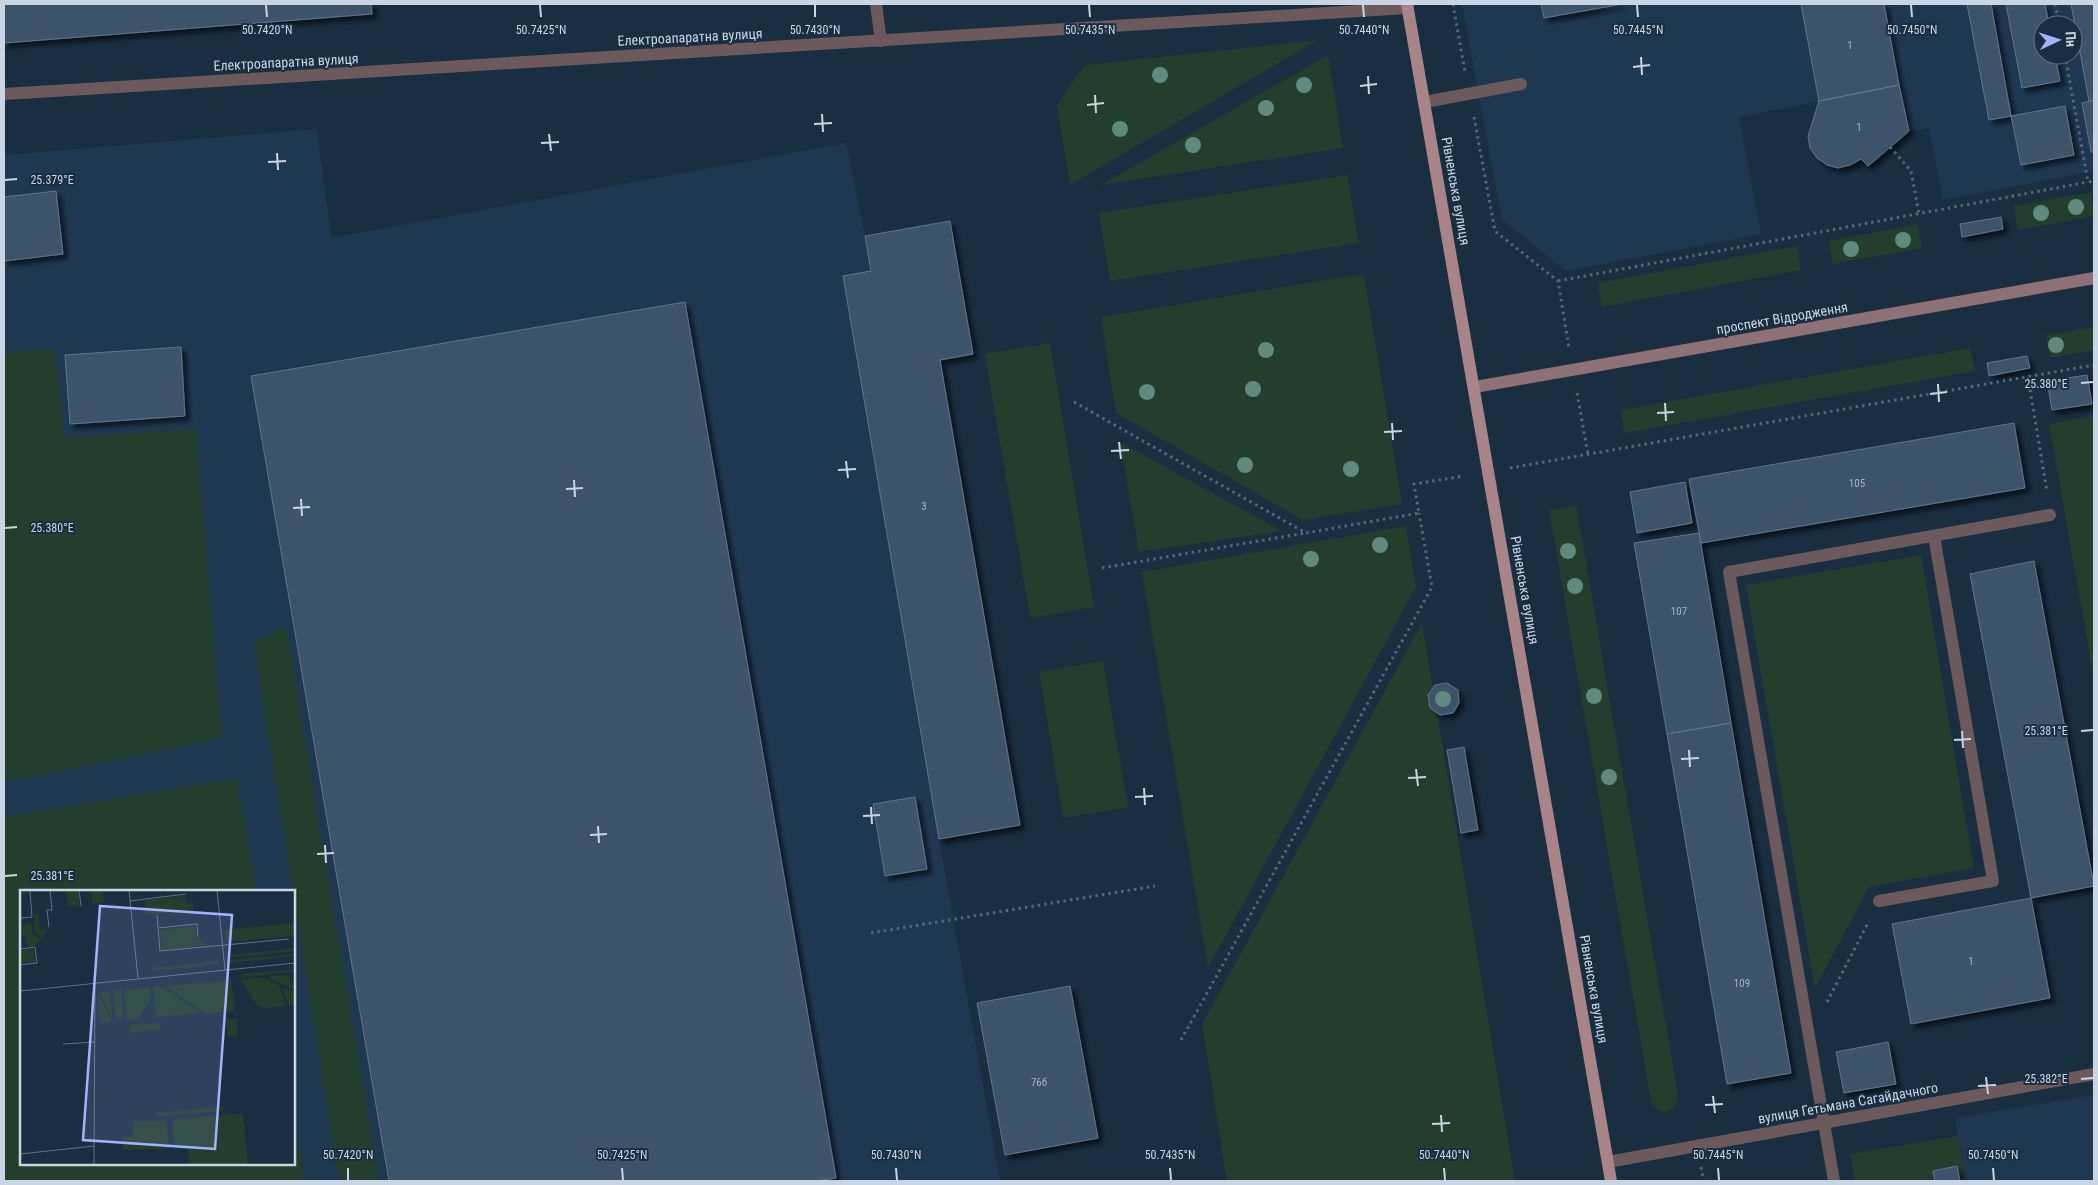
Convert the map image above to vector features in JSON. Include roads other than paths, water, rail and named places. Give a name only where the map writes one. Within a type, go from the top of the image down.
[{"type":"main road","name":"Рівненська вулиця","points":[[1408,6],[1611,1181]]},
{"type":"main road","name":"проспект Відродження","points":[[1475,387],[2094,278]]},
{"type":"street","points":[[876,4],[881,41]]},
{"type":"street","name":"Електроапаратна вулиця","points":[[4,94],[881,41],[1408,6]]},
{"type":"street","points":[[1425,102],[1521,84]]},
{"type":"street","points":[[1834,1181],[1729,572],[2050,515]]},
{"type":"street","points":[[1879,901],[1994,881],[1934,536]]},
{"type":"street","name":"вулиця Гетьмана Сагайдачного","points":[[1608,1162],[2094,1074]]}]
